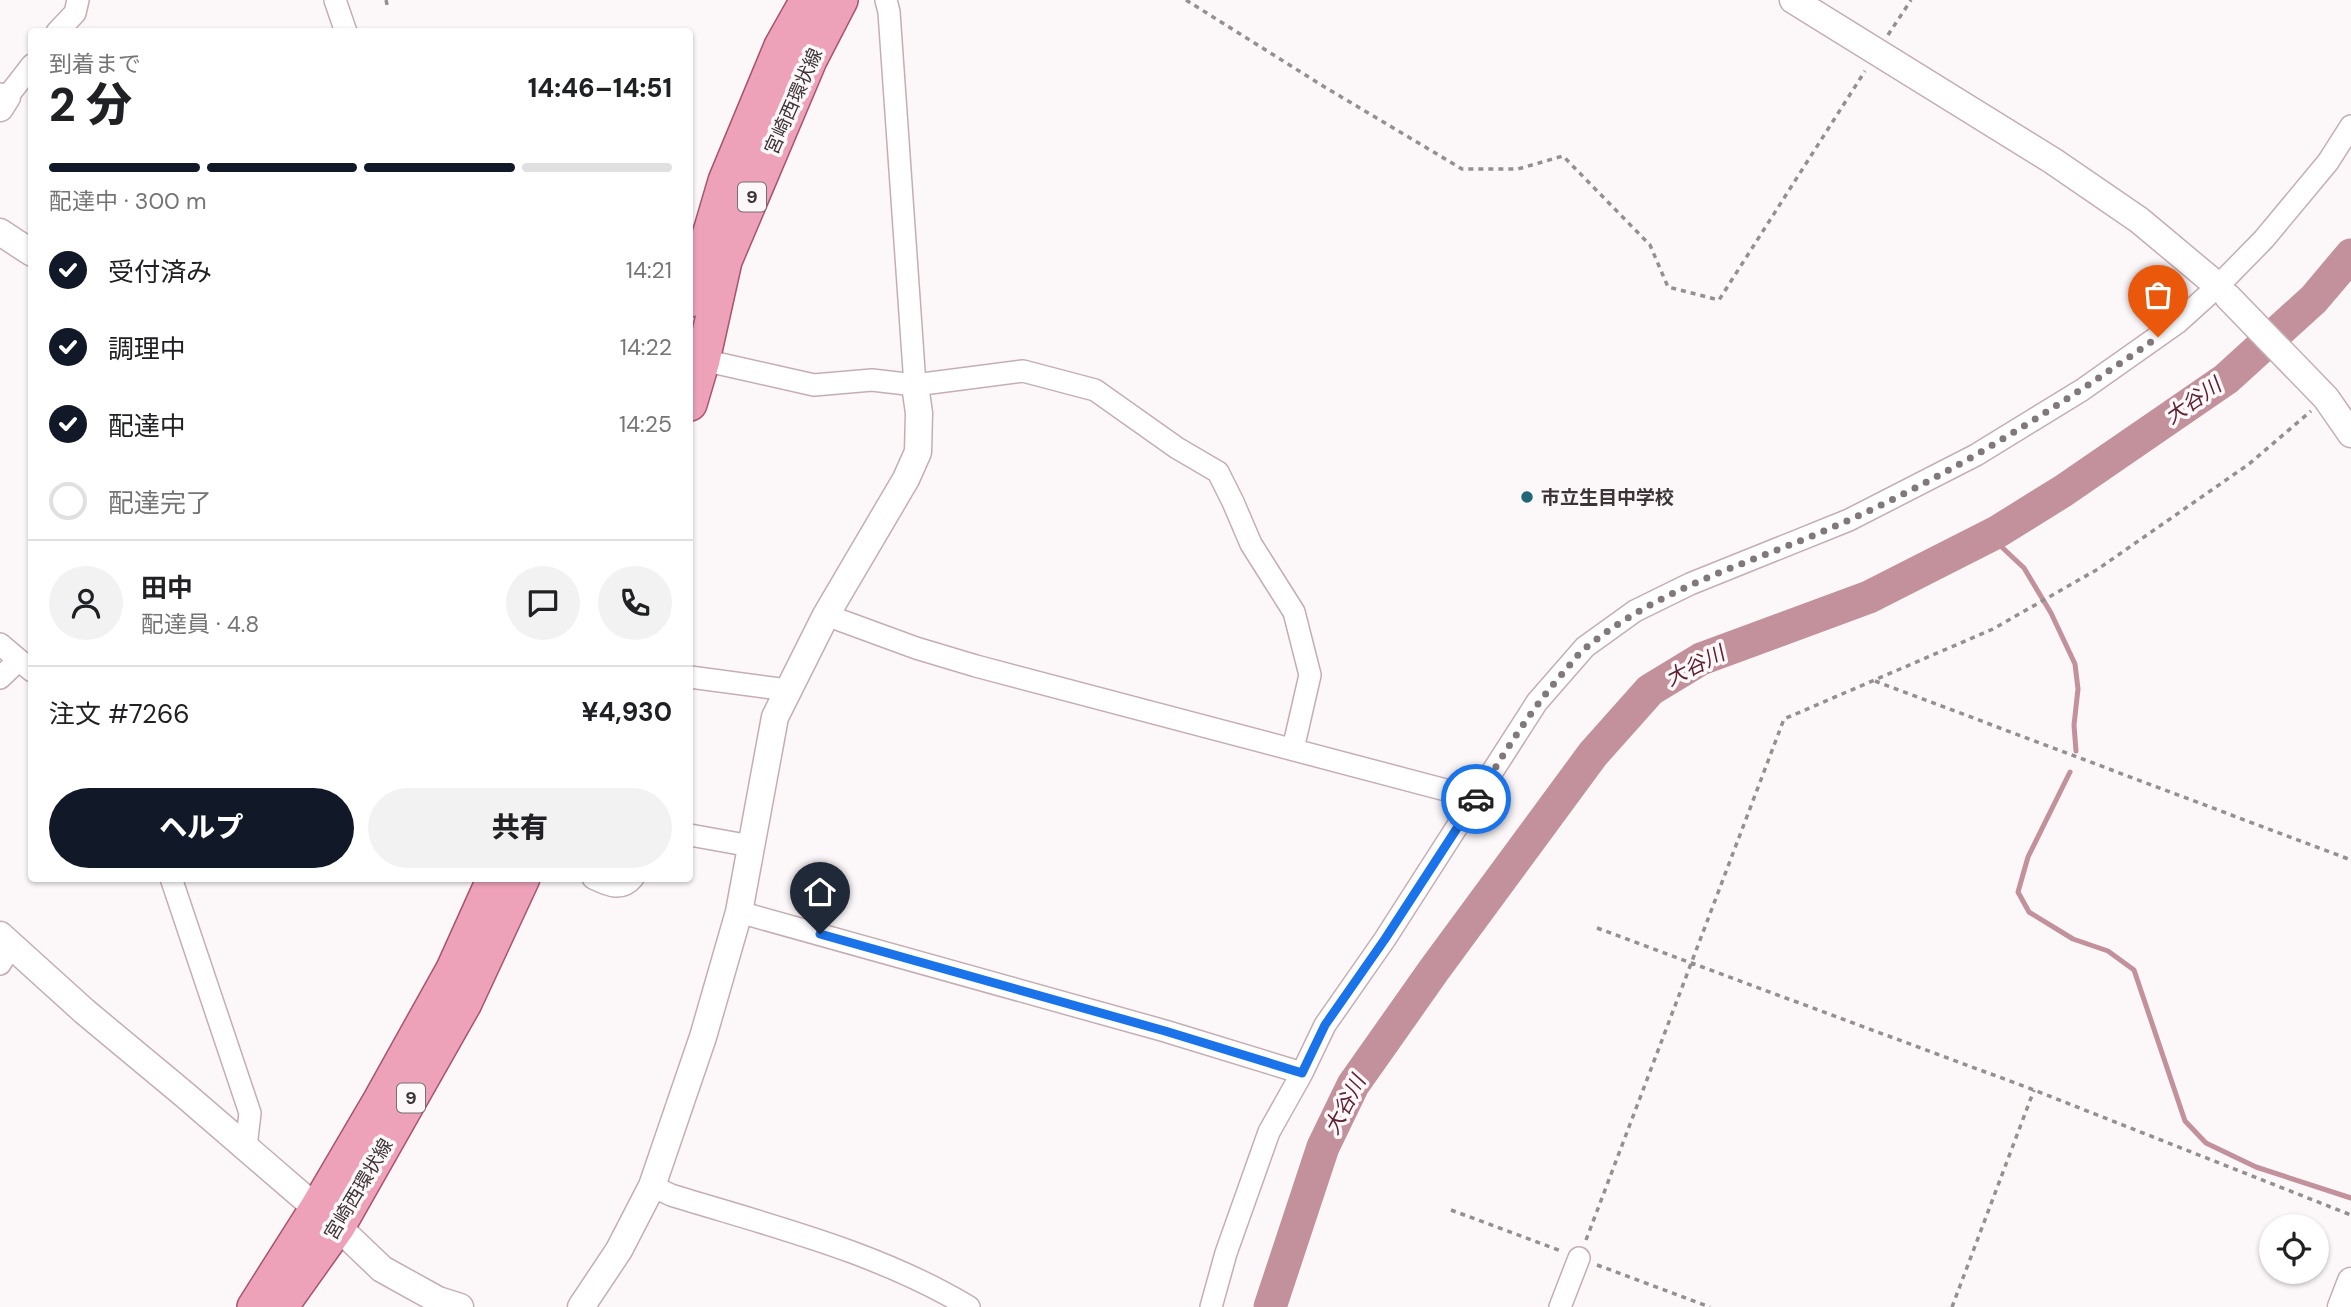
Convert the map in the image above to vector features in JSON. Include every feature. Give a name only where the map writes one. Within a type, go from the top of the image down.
[{"type":"main road","name":"宮崎西環状線","points":[[693,290],[725,181],[781,46],[807,0]]},
{"type":"main road","name":"宮崎西環状線","points":[[693,380],[696,355],[725,261],[810,60],[841,0]]},
{"type":"main road","name":"宮崎西環状線","points":[[327,1218],[453,969],[492,882]]},
{"type":"main road","name":"宮崎西環状線","points":[[264,1306],[327,1218],[465,1003],[521,882]]},
{"type":"street","points":[[66,28],[75,13],[78,0]]},
{"type":"street","points":[[335,0],[345,28]]},
{"type":"street","points":[[580,1307],[619,1250],[652,1186],[703,1037],[739,912],[775,717],[826,615],[906,479],[918,452],[919,413],[886,0]]},
{"type":"street","points":[[1793,0],[2053,161],[2139,220],[2223,292],[2326,398],[2351,434]]},
{"type":"street","points":[[2,100],[28,70]]},
{"type":"street","points":[[1211,1307],[1226,1253],[1269,1132],[1325,1025],[1385,939],[1537,702],[1585,647],[1635,611],[1690,584],[1849,520],[1976,455],[2082,390],[2223,292],[2328,162],[2351,126]]},
{"type":"street","points":[[0,232],[28,250]]},
{"type":"street","points":[[696,355],[814,385],[872,380],[915,385],[1023,371],[1094,390],[1177,448],[1218,472],[1251,544],[1294,612],[1310,675],[1293,749]]},
{"type":"street","points":[[826,615],[916,648],[976,666],[1476,798]]},
{"type":"street","points":[[0,644],[25,665],[0,678]]},
{"type":"street","points":[[693,677],[787,690]]},
{"type":"street","points":[[693,836],[751,846]]},
{"type":"street","points":[[173,882],[250,1113],[246,1147]]},
{"type":"street","points":[[603,882],[615,887],[625,886],[629,882]]},
{"type":"street","points":[[739,912],[1152,1027],[1302,1073]]},
{"type":"street","points":[[4,948],[84,1011],[246,1147],[382,1269],[438,1300],[460,1307]]},
{"type":"street","points":[[652,1186],[671,1195],[848,1251],[923,1282],[969,1307]]},
{"type":"street","points":[[1560,1307],[1579,1258]]},
{"type":"street","points":[[2342,1307],[2351,1281]]},
{"type":"path","points":[[386,0],[388,9]]},
{"type":"path","points":[[1186,0],[1462,169],[1518,169],[1563,156],[1650,245],[1668,287],[1719,300],[1911,0]]},
{"type":"path","points":[[1579,1258],[1784,719],[1993,629],[2098,569],[2249,464],[2326,398]]},
{"type":"path","points":[[1873,680],[2351,860]]},
{"type":"path","points":[[1597,928],[2034,1090],[2351,1215]]},
{"type":"path","points":[[1951,1307],[2034,1090]]},
{"type":"waterway","name":"大谷川","points":[[1270,1307],[1323,1147],[1353,1085],[1593,754],[1650,690],[1701,659],[1869,597],[1997,532],[2063,491],[2226,379],[2314,299],[2351,255]]},
{"type":"waterway","points":[[1990,536],[2024,568],[2051,613],[2075,664],[2078,689],[2074,725],[2076,751]]},
{"type":"waterway","points":[[2070,772],[2028,857],[2018,892],[2029,912],[2073,939],[2108,951],[2134,970],[2185,1121],[2206,1143],[2256,1167],[2351,1198]]},
{"type":"way so far","points":[[1476,799],[1537,702],[1585,647],[1635,611],[1690,584],[1849,520],[1976,455],[2082,390],[2158,337]]},
{"type":"place","name":"市立生目中学校","points":[[1527,497]]},
{"type":"route","points":[[820,934],[1165,1031],[1302,1073],[1325,1025],[1385,939],[1476,799]]}]
